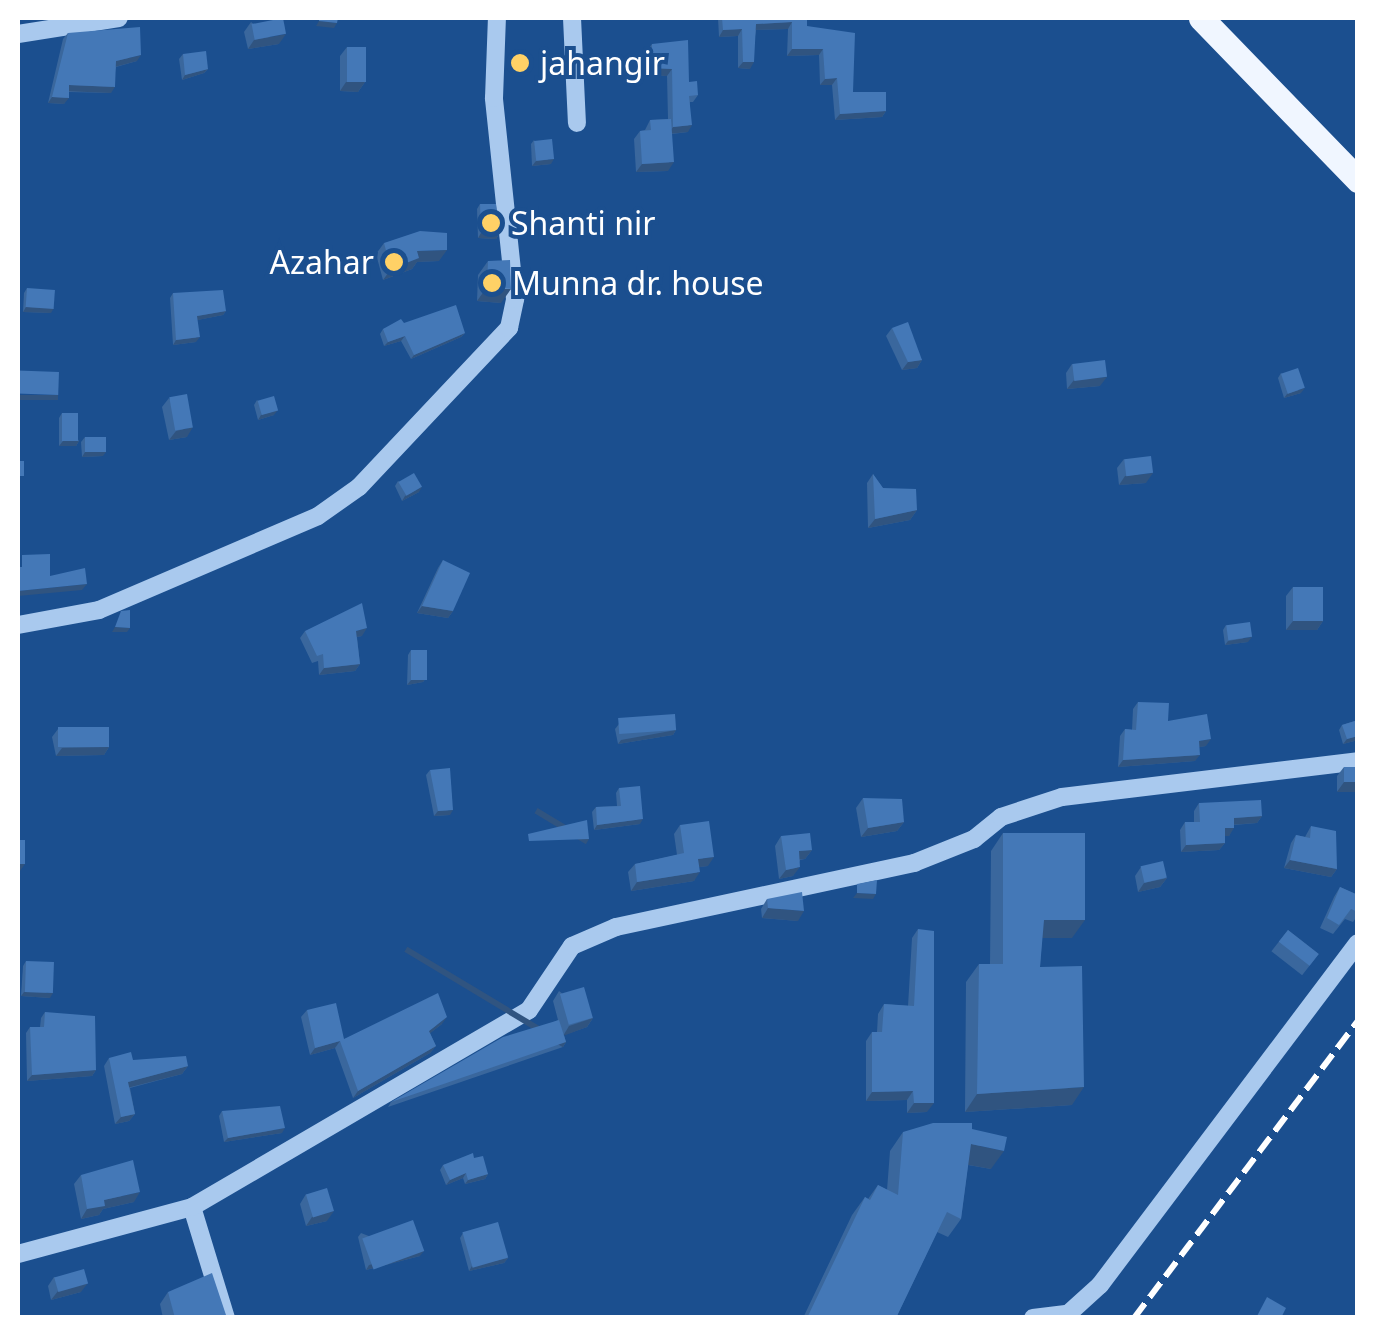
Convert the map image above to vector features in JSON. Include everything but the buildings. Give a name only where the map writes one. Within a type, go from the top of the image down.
[{"type":"main road","points":[[1201,18],[1358,180]]},
{"type":"street","points":[[18,34],[119,18]]},
{"type":"street","points":[[18,625],[98,610],[318,516],[359,488],[414,423],[498,341],[512,313],[508,192],[494,98],[497,18]]},
{"type":"street","points":[[572,18],[577,123]]},
{"type":"street","points":[[18,1254],[192,1207],[530,1010],[572,946],[616,927],[914,863],[974,839],[1001,817],[1062,797],[1358,761]]},
{"type":"street","points":[[1033,1318],[1068,1314],[1100,1285],[1358,943]]},
{"type":"street","points":[[192,1207],[226,1318]]},
{"type":"railway","points":[[1134,1318],[1358,1021]]},
{"type":"place","name":"jahangir","points":[[520,63]]},
{"type":"place","name":"Shanti nir","points":[[491,223]]},
{"type":"place","name":"Azahar","points":[[394,262]]},
{"type":"place","name":"Munna dr. house","points":[[492,283]]}]
